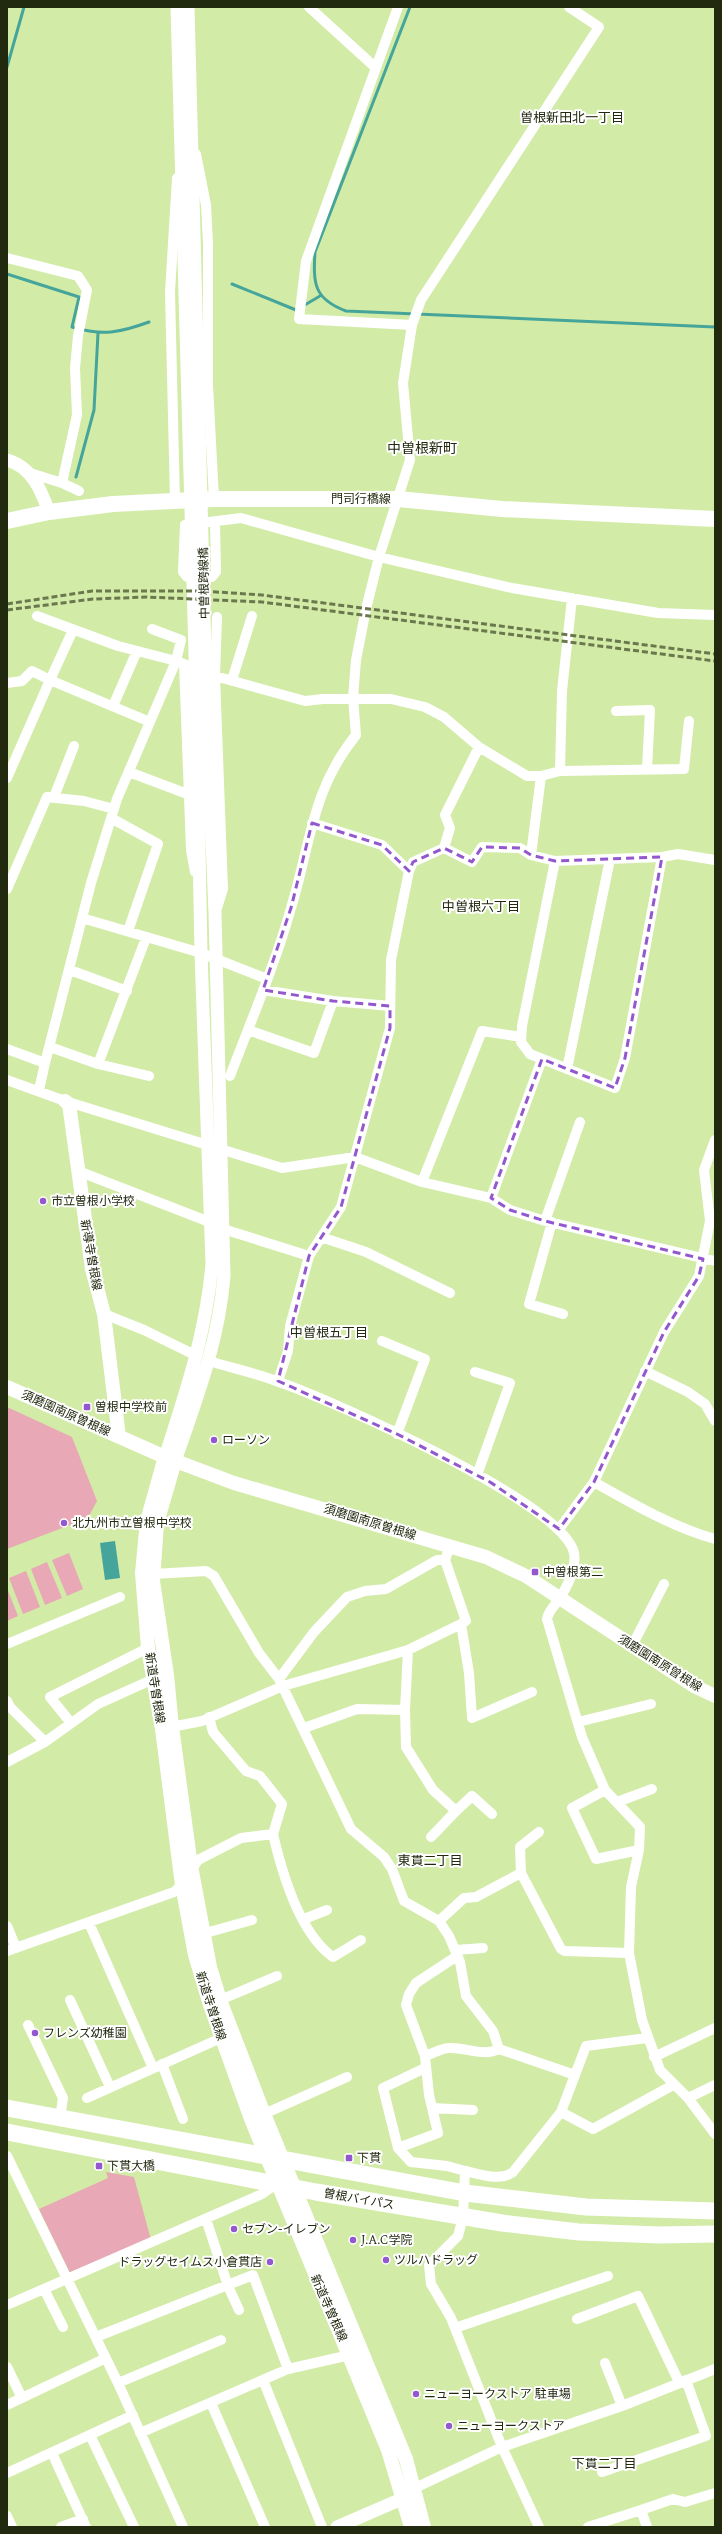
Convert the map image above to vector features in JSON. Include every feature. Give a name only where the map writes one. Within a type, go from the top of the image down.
[{"type":"highway","name":"曽根バイパス","points":[[7,2108],[268,2158],[465,2193],[586,2207],[715,2211]]},
{"type":"highway","name":"曽根バイパス","points":[[7,2132],[294,2187],[463,2217],[579,2232],[660,2235],[715,2234]]},
{"type":"main road","name":"門司行橋線","points":[[7,521],[49,512],[114,504],[214,499],[398,499],[502,508],[715,519]]},
{"type":"main road","name":"新導寺曽根線","points":[[65,1101],[68,1104],[92,1269],[104,1314]]},
{"type":"main road","points":[[104,1314],[120,1438]]},
{"type":"main road","name":"須磨園南原曽根線","points":[[7,1387],[120,1438],[234,1483],[486,1557],[526,1576],[694,1686],[715,1696]]},
{"type":"main road","name":"新道寺曽根線","points":[[170,1459],[158,1523],[153,1574],[160,1676],[167,1728],[182,1885],[195,1955],[221,2038],[277,2183],[388,2450],[404,2498],[411,2527]]},
{"type":"main road","name":"新道寺曽根線","points":[[160,1676],[148,1648],[142,1573],[147,1521],[170,1459]]},
{"type":"main road","name":"新道寺曽根線","points":[[167,1728],[202,1934],[220,2000],[264,2114],[285,2161],[294,2187],[406,2459],[415,2488],[424,2527]]},
{"type":"street","points":[[177,7],[186,128],[206,212],[208,385],[214,499]]},
{"type":"street","points":[[175,500],[170,292],[186,128],[188,7]]},
{"type":"street","points":[[309,7],[376,68]]},
{"type":"street","points":[[398,7],[306,261],[299,319],[412,322]]},
{"type":"street","points":[[230,1076],[264,990],[291,908],[317,801],[334,764],[356,735],[354,698],[356,660],[366,609],[379,557],[410,460],[403,383],[412,322],[418,307],[599,26],[569,7]]},
{"type":"street","name":"中曽根跨線橋","points":[[186,128],[201,690]]},
{"type":"street","points":[[7,258],[78,276],[87,290],[78,336],[75,368],[77,415],[62,483]]},
{"type":"street","points":[[7,460],[30,473],[62,483],[79,491]]},
{"type":"street","points":[[30,473],[41,492],[49,512]]},
{"type":"street","points":[[215,522],[216,572],[212,576],[187,577],[183,572],[185,525],[241,518],[379,557],[512,588],[658,613],[715,615]]},
{"type":"street","points":[[560,771],[562,691],[572,598]]},
{"type":"street","points":[[37,616],[73,630],[138,651],[180,662],[215,676],[305,701],[354,698],[391,699],[425,707],[444,717],[479,747],[527,776],[541,776],[560,771],[684,769],[689,721]]},
{"type":"street","points":[[232,680],[252,616]]},
{"type":"street","points":[[215,913],[223,889],[215,676],[217,617]]},
{"type":"street","points":[[152,629],[181,640],[180,662],[190,794],[191,850],[200,907]]},
{"type":"street","points":[[7,778],[73,630]]},
{"type":"street","points":[[113,706],[138,651]]},
{"type":"street","points":[[38,1090],[70,970],[82,918],[113,814],[150,722],[180,662]]},
{"type":"street","points":[[7,683],[22,681],[32,671],[150,722]]},
{"type":"street","points":[[201,690],[200,907],[206,1145],[217,1226]]},
{"type":"street","points":[[170,1459],[203,1358],[217,1226],[220,1148],[215,913],[201,690]]},
{"type":"street","points":[[616,711],[650,710],[648,769]]},
{"type":"street","points":[[54,798],[74,746]]},
{"type":"street","points":[[278,1381],[288,1351],[290,1326],[309,1256],[341,1208],[390,1028],[391,960],[410,871],[413,862],[444,848],[450,828],[445,815],[479,747]]},
{"type":"street","points":[[129,772],[190,794]]},
{"type":"street","points":[[531,855],[541,776]]},
{"type":"street","points":[[7,889],[47,797],[84,801],[113,814],[158,844],[128,931]]},
{"type":"street","points":[[312,824],[382,845],[410,871]]},
{"type":"street","points":[[444,848],[472,862],[482,847],[520,848],[531,855],[555,861],[662,857],[678,854],[715,860]]},
{"type":"street","points":[[555,861],[521,1042],[530,1054],[615,1088],[625,1058],[662,857]]},
{"type":"street","points":[[567,1069],[610,859]]},
{"type":"street","points":[[82,918],[201,953],[267,979]]},
{"type":"street","points":[[98,1064],[146,938]]},
{"type":"street","points":[[70,970],[127,991]]},
{"type":"street","points":[[264,990],[333,1002],[390,1006]]},
{"type":"street","points":[[248,1030],[314,1053],[333,1002]]},
{"type":"street","points":[[422,1182],[482,1031],[521,1037]]},
{"type":"street","points":[[50,1047],[98,1064],[149,1076]]},
{"type":"street","points":[[7,1049],[45,1063]]},
{"type":"street","points":[[491,1198],[542,1059]]},
{"type":"street","points":[[7,1080],[65,1101],[282,1168],[355,1157],[422,1182],[491,1198],[510,1210],[548,1222],[715,1261]]},
{"type":"street","points":[[563,1314],[529,1304],[548,1222],[580,1122]]},
{"type":"street","points":[[559,1529],[594,1482],[664,1332],[699,1276],[710,1221],[710,1186],[704,1170],[715,1140]]},
{"type":"street","points":[[78,1171],[217,1226],[309,1256]]},
{"type":"street","points":[[321,1237],[366,1252],[450,1293]]},
{"type":"street","points":[[104,1314],[144,1330],[203,1358],[278,1381],[320,1398],[397,1434],[477,1475],[545,1516],[559,1529],[572,1546],[574,1559],[573,1572],[547,1619],[582,1737],[605,1790],[640,1827],[639,1850],[631,1887],[629,1953],[647,2038],[654,2057],[664,2076],[688,2098],[715,2134]]},
{"type":"street","points":[[382,1341],[425,1358],[397,1434]]},
{"type":"street","points":[[645,1371],[688,1392],[705,1404],[715,1421]]},
{"type":"street","points":[[475,1372],[510,1383],[477,1475]]},
{"type":"street","points":[[594,1482],[650,1513],[696,1534],[715,1539]]},
{"type":"street","points":[[167,1728],[202,1721],[281,1683],[408,1650],[466,1621],[445,1560],[450,1546]]},
{"type":"street","points":[[281,1683],[314,1632],[346,1597],[365,1591],[386,1589],[437,1560],[445,1560]]},
{"type":"street","points":[[153,1574],[206,1571],[214,1576],[259,1654],[281,1683],[304,1728],[351,1829],[384,1857],[392,1869],[404,1900],[439,1921],[456,1953],[466,1996],[493,2031],[499,2049]]},
{"type":"street","points":[[632,1646],[664,1584]]},
{"type":"street","points":[[7,1644],[120,1597]]},
{"type":"street","points":[[461,1624],[469,1674],[472,1718],[532,1692]]},
{"type":"street","points":[[71,1723],[50,1698],[148,1648]]},
{"type":"street","points":[[408,1650],[405,1710],[406,1747],[433,1790],[456,1811]]},
{"type":"street","points":[[7,1762],[45,1742],[98,1704],[160,1676]]},
{"type":"street","points":[[7,1701],[10,1707],[45,1742]]},
{"type":"street","points":[[578,1722],[651,1704]]},
{"type":"street","points":[[304,1728],[357,1709],[405,1710]]},
{"type":"street","points":[[209,1717],[213,1732],[246,1771],[260,1776],[282,1804],[273,1834],[283,1878],[321,1948],[333,1957],[361,1940]]},
{"type":"street","points":[[617,1802],[652,1789]]},
{"type":"street","points":[[605,1790],[572,1808],[596,1859],[639,1850]]},
{"type":"street","points":[[431,1837],[472,1796],[492,1814]]},
{"type":"street","points":[[539,1832],[520,1848],[522,1873],[561,1949],[565,1951],[629,1953]]},
{"type":"street","points":[[7,1926],[12,1950],[174,1892],[182,1885],[198,1860],[241,1838],[273,1834]]},
{"type":"street","points":[[439,1921],[464,1898],[482,1895],[522,1873]]},
{"type":"street","points":[[304,1919],[327,1910]]},
{"type":"street","points":[[202,1934],[252,1920]]},
{"type":"street","points":[[89,1923],[183,2119]]},
{"type":"street","points":[[398,2148],[438,2133],[425,2068],[426,2056],[410,2020],[406,2005],[409,1994],[416,1983],[456,1953],[483,1948]]},
{"type":"street","points":[[220,2000],[277,1976]]},
{"type":"street","points":[[70,2000],[110,2087]]},
{"type":"street","points":[[28,2025],[63,2098],[60,2118]]},
{"type":"street","points":[[654,2057],[715,2028]]},
{"type":"street","points":[[87,2098],[221,2038]]},
{"type":"street","points":[[425,2068],[383,2088],[398,2148],[411,2162],[447,2166],[498,2177],[508,2176],[561,2112],[586,2046],[647,2038]]},
{"type":"street","points":[[426,2056],[449,2048],[479,2052],[493,2052],[499,2049],[575,2075]]},
{"type":"street","points":[[264,2114],[347,2077]]},
{"type":"street","points":[[561,2112],[593,2129],[673,2085]]},
{"type":"street","points":[[688,2098],[715,2085]]},
{"type":"street","points":[[432,2108],[472,2110]]},
{"type":"street","points":[[7,2156],[118,2383],[183,2527]]},
{"type":"street","points":[[465,2171],[463,2217],[458,2236],[432,2260],[428,2273],[430,2284],[455,2328],[502,2447],[539,2527]]},
{"type":"street","points":[[7,2305],[262,2194],[277,2183]]},
{"type":"street","points":[[206,2218],[228,2286],[239,2310]]},
{"type":"street","points":[[96,2337],[253,2276],[288,2369]]},
{"type":"street","points":[[455,2328],[608,2276]]},
{"type":"street","points":[[44,2290],[63,2327]]},
{"type":"street","points":[[577,2318],[638,2296],[683,2381],[706,2436],[602,2472]]},
{"type":"street","points":[[118,2383],[221,2340]]},
{"type":"street","points":[[140,2433],[288,2369],[350,2356]]},
{"type":"street","points":[[7,2405],[106,2358]]},
{"type":"street","points":[[605,2363],[622,2406]]},
{"type":"street","points":[[7,2367],[22,2398]]},
{"type":"street","points":[[337,2527],[404,2498],[415,2488],[502,2447],[622,2406],[715,2369]]},
{"type":"street","points":[[263,2380],[322,2527]]},
{"type":"street","points":[[211,2402],[265,2527]]},
{"type":"street","points":[[7,2473],[133,2415]]},
{"type":"street","points":[[90,2435],[134,2527]]},
{"type":"street","points":[[52,2453],[84,2523],[61,2527]]},
{"type":"street","points":[[588,2527],[673,2499],[685,2502],[715,2492]]},
{"type":"street","points":[[641,2510],[647,2527]]},
{"type":"street","points":[[7,2516],[12,2527]]},
{"type":"highlighted area","points":[[312,823],[382,845],[409,871],[413,862],[444,848],[472,862],[482,847],[520,848],[531,855],[555,861],[662,857],[625,1058],[615,1088],[542,1059],[491,1198],[510,1210],[545,1221],[703,1259],[699,1276],[664,1332],[594,1482],[559,1529],[490,1482],[397,1434],[278,1381],[309,1256],[341,1207],[390,1028],[390,1006],[333,1001],[263,990],[291,908]]},
{"type":"shaded area","points":[[7,1407],[72,1437],[97,1501],[90,1514],[78,1522],[7,1549]]},
{"type":"shaded area","points":[[69,1553],[83,1589],[67,1596],[52,1560]]},
{"type":"shaded area","points":[[47,1562],[62,1598],[45,1605],[31,1569]]},
{"type":"shaded area","points":[[26,1571],[40,1607],[23,1614],[9,1578]]},
{"type":"shaded area","points":[[7,1588],[18,1616],[7,1621]]},
{"type":"shaded area","points":[[106,2172],[134,2177],[151,2240],[71,2275],[39,2209],[108,2178]]},
{"type":"water","points":[[115,1541],[120,1578],[105,1580],[100,1543]]},
{"type":"waterway","points":[[7,67],[24,7]]},
{"type":"waterway","points":[[410,7],[315,252],[315,282],[318,289],[327,301],[346,311],[715,327]]},
{"type":"waterway","points":[[7,274],[79,297],[72,327],[93,332],[111,332],[129,329],[149,322]]},
{"type":"waterway","points":[[232,284],[296,310],[298,308]]},
{"type":"waterway","points":[[303,306],[320,296]]},
{"type":"waterway","points":[[76,477],[94,410],[98,333]]},
{"type":"railway","points":[[7,604],[92,591],[202,591],[262,595],[715,654]]},
{"type":"railway","points":[[7,610],[93,599],[147,597],[262,602],[715,661]]},
{"type":"place","name":"市立曽根小学校","points":[[43,1201]]},
{"type":"place","name":"曽根中学校前","points":[[87,1407]]},
{"type":"place","name":"ローソン","points":[[214,1440]]},
{"type":"place","name":"北九州市立曽根中学校","points":[[64,1523]]},
{"type":"place","name":"中曽根第二","points":[[535,1572]]},
{"type":"place","name":"フレンズ幼稚園","points":[[35,2033]]},
{"type":"place","name":"下貫","points":[[349,2158]]},
{"type":"place","name":"下貫大橋","points":[[99,2166]]},
{"type":"place","name":"セブン-イレブン","points":[[234,2229]]},
{"type":"place","name":"J.A.C学院","points":[[353,2240]]},
{"type":"place","name":"ツルハドラッグ","points":[[386,2260]]},
{"type":"place","name":"ドラッグセイムス小倉貫店","points":[[270,2262]]},
{"type":"place","name":"ニューヨークストア 駐車場","points":[[416,2394]]},
{"type":"place","name":"ニューヨークストア","points":[[449,2426]]},
{"type":"district","name":"曽根新田北一丁目","points":[[572,117]]},
{"type":"district","name":"中曽根新町","points":[[422,448]]},
{"type":"district","name":"中曽根六丁目","points":[[481,906]]},
{"type":"district","name":"中曽根五丁目","points":[[329,1332]]},
{"type":"district","name":"東貫二丁目","points":[[430,1860]]},
{"type":"district","name":"下貫二丁目","points":[[604,2463]]}]
